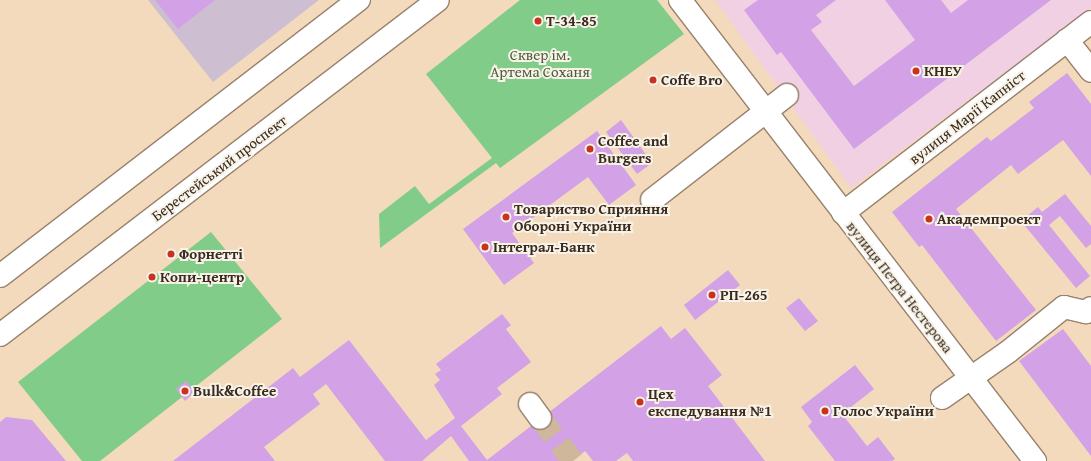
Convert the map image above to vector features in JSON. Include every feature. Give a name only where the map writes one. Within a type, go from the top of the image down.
[{"type":"main road","points":[[0,276],[359,0]]},
{"type":"main road","name":"Берестейський проспект","points":[[0,335],[438,0]]},
{"type":"main road","name":"вулиця Петра Нестерова","points":[[680,0],[1035,461]]},
{"type":"main road","name":"вулиця Марії Капніст","points":[[843,213],[1091,22]]},
{"type":"main road","points":[[1067,40],[1091,71]]},
{"type":"main road","points":[[652,200],[766,113],[787,95]]},
{"type":"main road","points":[[942,398],[1064,307],[1086,312],[1091,308]]},
{"type":"shaded area","points":[[148,0],[319,0],[213,82]]},
{"type":"shaded area","points":[[715,0],[1091,0],[1091,8],[851,188]]},
{"type":"green space","name":"Сквер ім. Артема Соханя","points":[[520,0],[657,0],[684,34],[500,168],[496,163],[380,248],[379,214],[415,186],[429,204],[492,158],[426,74]]},
{"type":"green space","points":[[211,232],[282,319],[100,461],[82,461],[18,382]]},
{"type":"building","points":[[155,0],[215,0],[178,29]]},
{"type":"building","name":"КНЕУ","points":[[758,0],[836,0],[816,15],[822,22],[811,30],[854,86],[915,40],[885,0],[941,0],[951,13],[968,0],[1051,0],[854,149],[781,52],[777,55],[744,10]]},
{"type":"building","points":[[1067,73],[1091,104],[1091,176],[1063,140],[1018,174],[1011,165],[956,209],[1036,310],[996,341],[922,245],[919,247],[892,212],[987,137],[991,141],[1034,108],[1029,102]]},
{"type":"building","points":[[621,120],[652,163],[637,174],[606,132]]},
{"type":"building","name":"Товариство Сприяння Обороні України","points":[[597,131],[636,185],[609,205],[588,177],[512,233],[534,263],[504,285],[463,229]]},
{"type":"building","points":[[1065,194],[1091,226],[1091,244],[1086,248],[1060,216],[1049,225],[1090,276],[1076,288],[1021,221],[1038,207],[1042,212]]},
{"type":"building","name":"РП-265","points":[[728,270],[740,285],[695,320],[684,305]]},
{"type":"building","points":[[799,298],[818,321],[805,331],[786,308]]},
{"type":"building","points":[[502,314],[511,325],[506,329],[531,362],[497,388],[502,394],[461,426],[487,460],[661,326],[671,339],[685,328],[722,375],[708,386],[765,461],[633,461],[627,453],[616,461],[593,461],[585,451],[573,461],[469,461],[451,436],[422,461],[385,461],[326,384],[313,394],[320,404],[264,447],[275,461],[173,461],[293,368],[300,377],[349,340],[426,440],[455,418],[434,385],[440,380],[435,374],[441,370],[436,364]]},
{"type":"building","points":[[1063,329],[1091,366],[1091,456],[1019,361]]},
{"type":"building","name":"Голос України","points":[[855,365],[874,389],[842,414],[867,446],[878,437],[895,459],[892,461],[835,461],[808,426],[812,422],[801,407]]},
{"type":"building","name":"Bulk&Coffee","points":[[186,381],[195,392],[185,401],[176,389]]},
{"type":"building","points":[[6,417],[32,420],[66,461],[0,461],[0,422]]},
{"type":"tunnel","points":[[540,418],[573,461]]},
{"type":"place","name":"Т-34-85","points":[[538,21]]},
{"type":"place","name":"КНЕУ","points":[[916,71]]},
{"type":"place","name":"Coffe Bro","points":[[653,80]]},
{"type":"place","name":"Coffee and Burgers","points":[[590,149]]},
{"type":"place","name":"Товариство Сприяння Обороні України","points":[[506,217]]},
{"type":"place","name":"Академпроект","points":[[929,219]]},
{"type":"place","name":"Інтеграл-Банк","points":[[485,247]]},
{"type":"place","name":"Форнетті","points":[[171,254]]},
{"type":"place","name":"Копи-центр","points":[[152,277]]},
{"type":"place","name":"РП-265","points":[[712,295]]},
{"type":"place","name":"Bulk&Coffee","points":[[185,391]]},
{"type":"place","name":"Цех експедування №1","points":[[640,402]]},
{"type":"place","name":"Голос України","points":[[825,411]]}]
